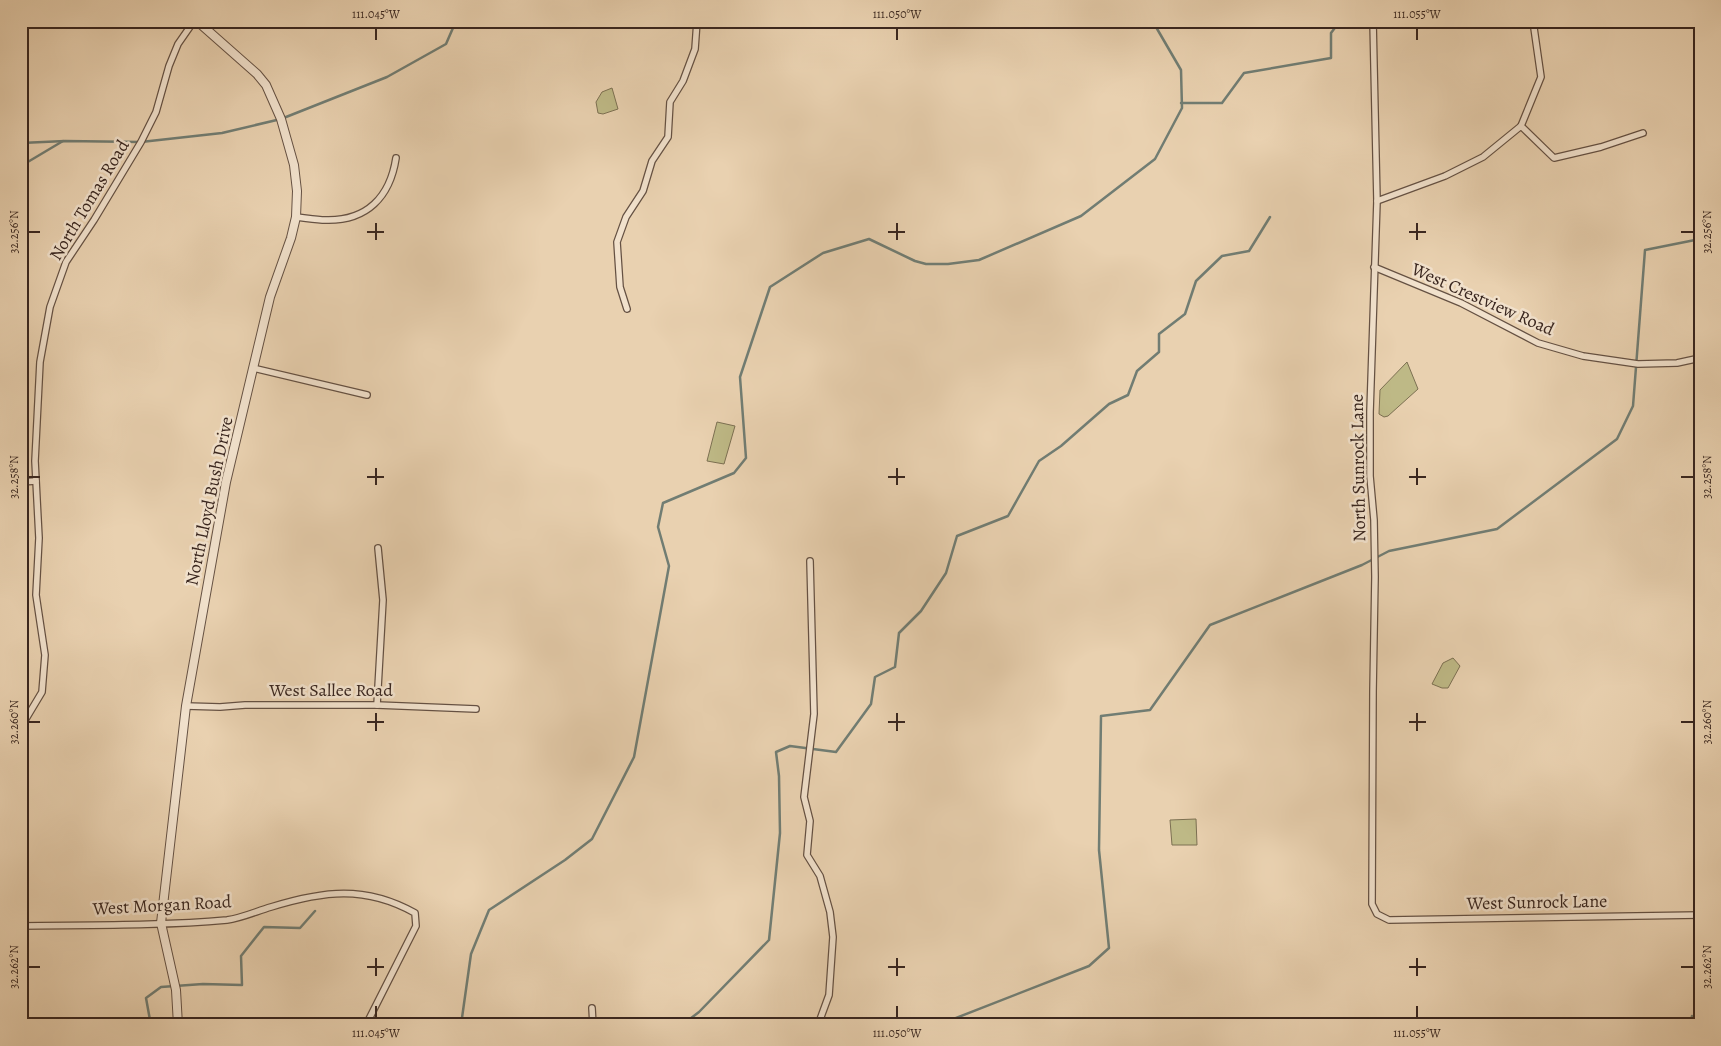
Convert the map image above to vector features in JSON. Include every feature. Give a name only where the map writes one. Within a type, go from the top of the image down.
[{"type":"street","name":"North Lloyd Bush Drive","points":[[178,1025],[176,990],[162,923],[186,706],[226,482],[270,297],[291,238],[296,218],[297,192],[294,165],[281,119],[273,99],[257,74],[196,21]]},
{"type":"street","name":"North Tomas Road","points":[[21,727],[42,692],[45,656],[36,594],[40,538],[35,461],[40,362],[50,307],[66,262],[141,142],[156,112],[169,66],[178,44],[196,21]]},
{"type":"street","points":[[626,309],[620,287],[617,242],[626,216],[643,191],[652,162],[668,138],[670,102],[683,81],[694,49],[697,21]]},
{"type":"street","name":"North Sunrock Lane","points":[[1374,21],[1377,201],[1370,422],[1370,476],[1374,520],[1375,577],[1371,892],[1372,904],[1377,914]]},
{"type":"street","points":[[1377,201],[1444,176],[1483,156],[1521,126],[1541,77],[1533,21]]},
{"type":"street","points":[[1521,126],[1554,158],[1601,147],[1643,133]]},
{"type":"street","points":[[296,218],[335,220],[351,218],[368,210],[380,199],[389,185],[394,174],[396,158]]},
{"type":"street","name":"West Crestview Road","points":[[1374,267],[1462,303],[1538,343],[1583,356],[1638,364],[1677,362],[1700,358]]},
{"type":"street","points":[[253,368],[367,395]]},
{"type":"street","points":[[21,482],[36,481]]},
{"type":"street","points":[[377,705],[383,600],[378,548]]},
{"type":"street","points":[[810,561],[814,714],[804,797],[810,821],[807,855],[820,876],[830,912],[832,937],[829,994],[818,1025]]},
{"type":"street","name":"West Sallee Road","points":[[186,706],[377,705],[476,709]]},
{"type":"street","name":"West Morgan Road","points":[[21,926],[162,923],[230,919],[305,897],[326,894],[373,896],[387,900],[414,913],[416,926],[366,1025]]},
{"type":"street","name":"West Sunrock Lane","points":[[1377,914],[1389,920],[1700,915]]},
{"type":"street","points":[[592,1008],[593,1025]]},
{"type":"shaded area","points":[[612,88],[618,109],[603,114],[598,113],[596,102],[602,92]]},
{"type":"shaded area","points":[[1407,362],[1418,389],[1388,416],[1384,417],[1379,414],[1380,390]]},
{"type":"shaded area","points":[[717,422],[735,426],[724,464],[707,461]]},
{"type":"shaded area","points":[[1453,658],[1460,666],[1448,688],[1432,684],[1443,663]]},
{"type":"shaded area","points":[[1196,819],[1197,845],[1172,845],[1170,820]]},
{"type":"waterway","points":[[21,143],[65,141],[141,142],[222,133],[281,119],[387,77],[446,44],[456,21]]},
{"type":"waterway","points":[[461,1025],[471,954],[489,910],[565,860],[592,839],[634,757],[669,566],[658,527],[663,503],[734,473],[746,458],[740,377],[770,287],[823,253],[869,239],[915,261],[926,264],[948,264],[979,260],[1081,216],[1155,159],[1182,108],[1181,70],[1156,27],[1159,21]]},
{"type":"waterway","points":[[1181,103],[1222,103],[1244,73],[1331,58],[1331,33],[1340,21]]},
{"type":"waterway","points":[[21,166],[63,141]]},
{"type":"waterway","points":[[682,1025],[699,1012],[769,940],[780,833],[779,776],[776,752],[790,746],[836,752],[871,704],[875,677],[895,667],[899,633],[921,611],[946,573],[957,536],[1008,516],[1039,461],[1061,446],[1109,404],[1128,395],[1137,371],[1159,352],[1159,334],[1185,314],[1196,281],[1222,256],[1249,251],[1270,217]]},
{"type":"waterway","points":[[938,1025],[1089,966],[1109,948],[1099,850],[1101,716],[1150,710],[1210,625],[1362,565],[1389,551],[1497,529],[1617,439],[1633,406],[1645,250],[1700,239]]},
{"type":"waterway","points":[[143,1025],[150,1020],[146,998],[161,987],[203,984],[242,985],[241,956],[264,927],[300,928],[315,911]]},
{"type":"waterway","points":[[1690,1025],[1692,1016]]}]
